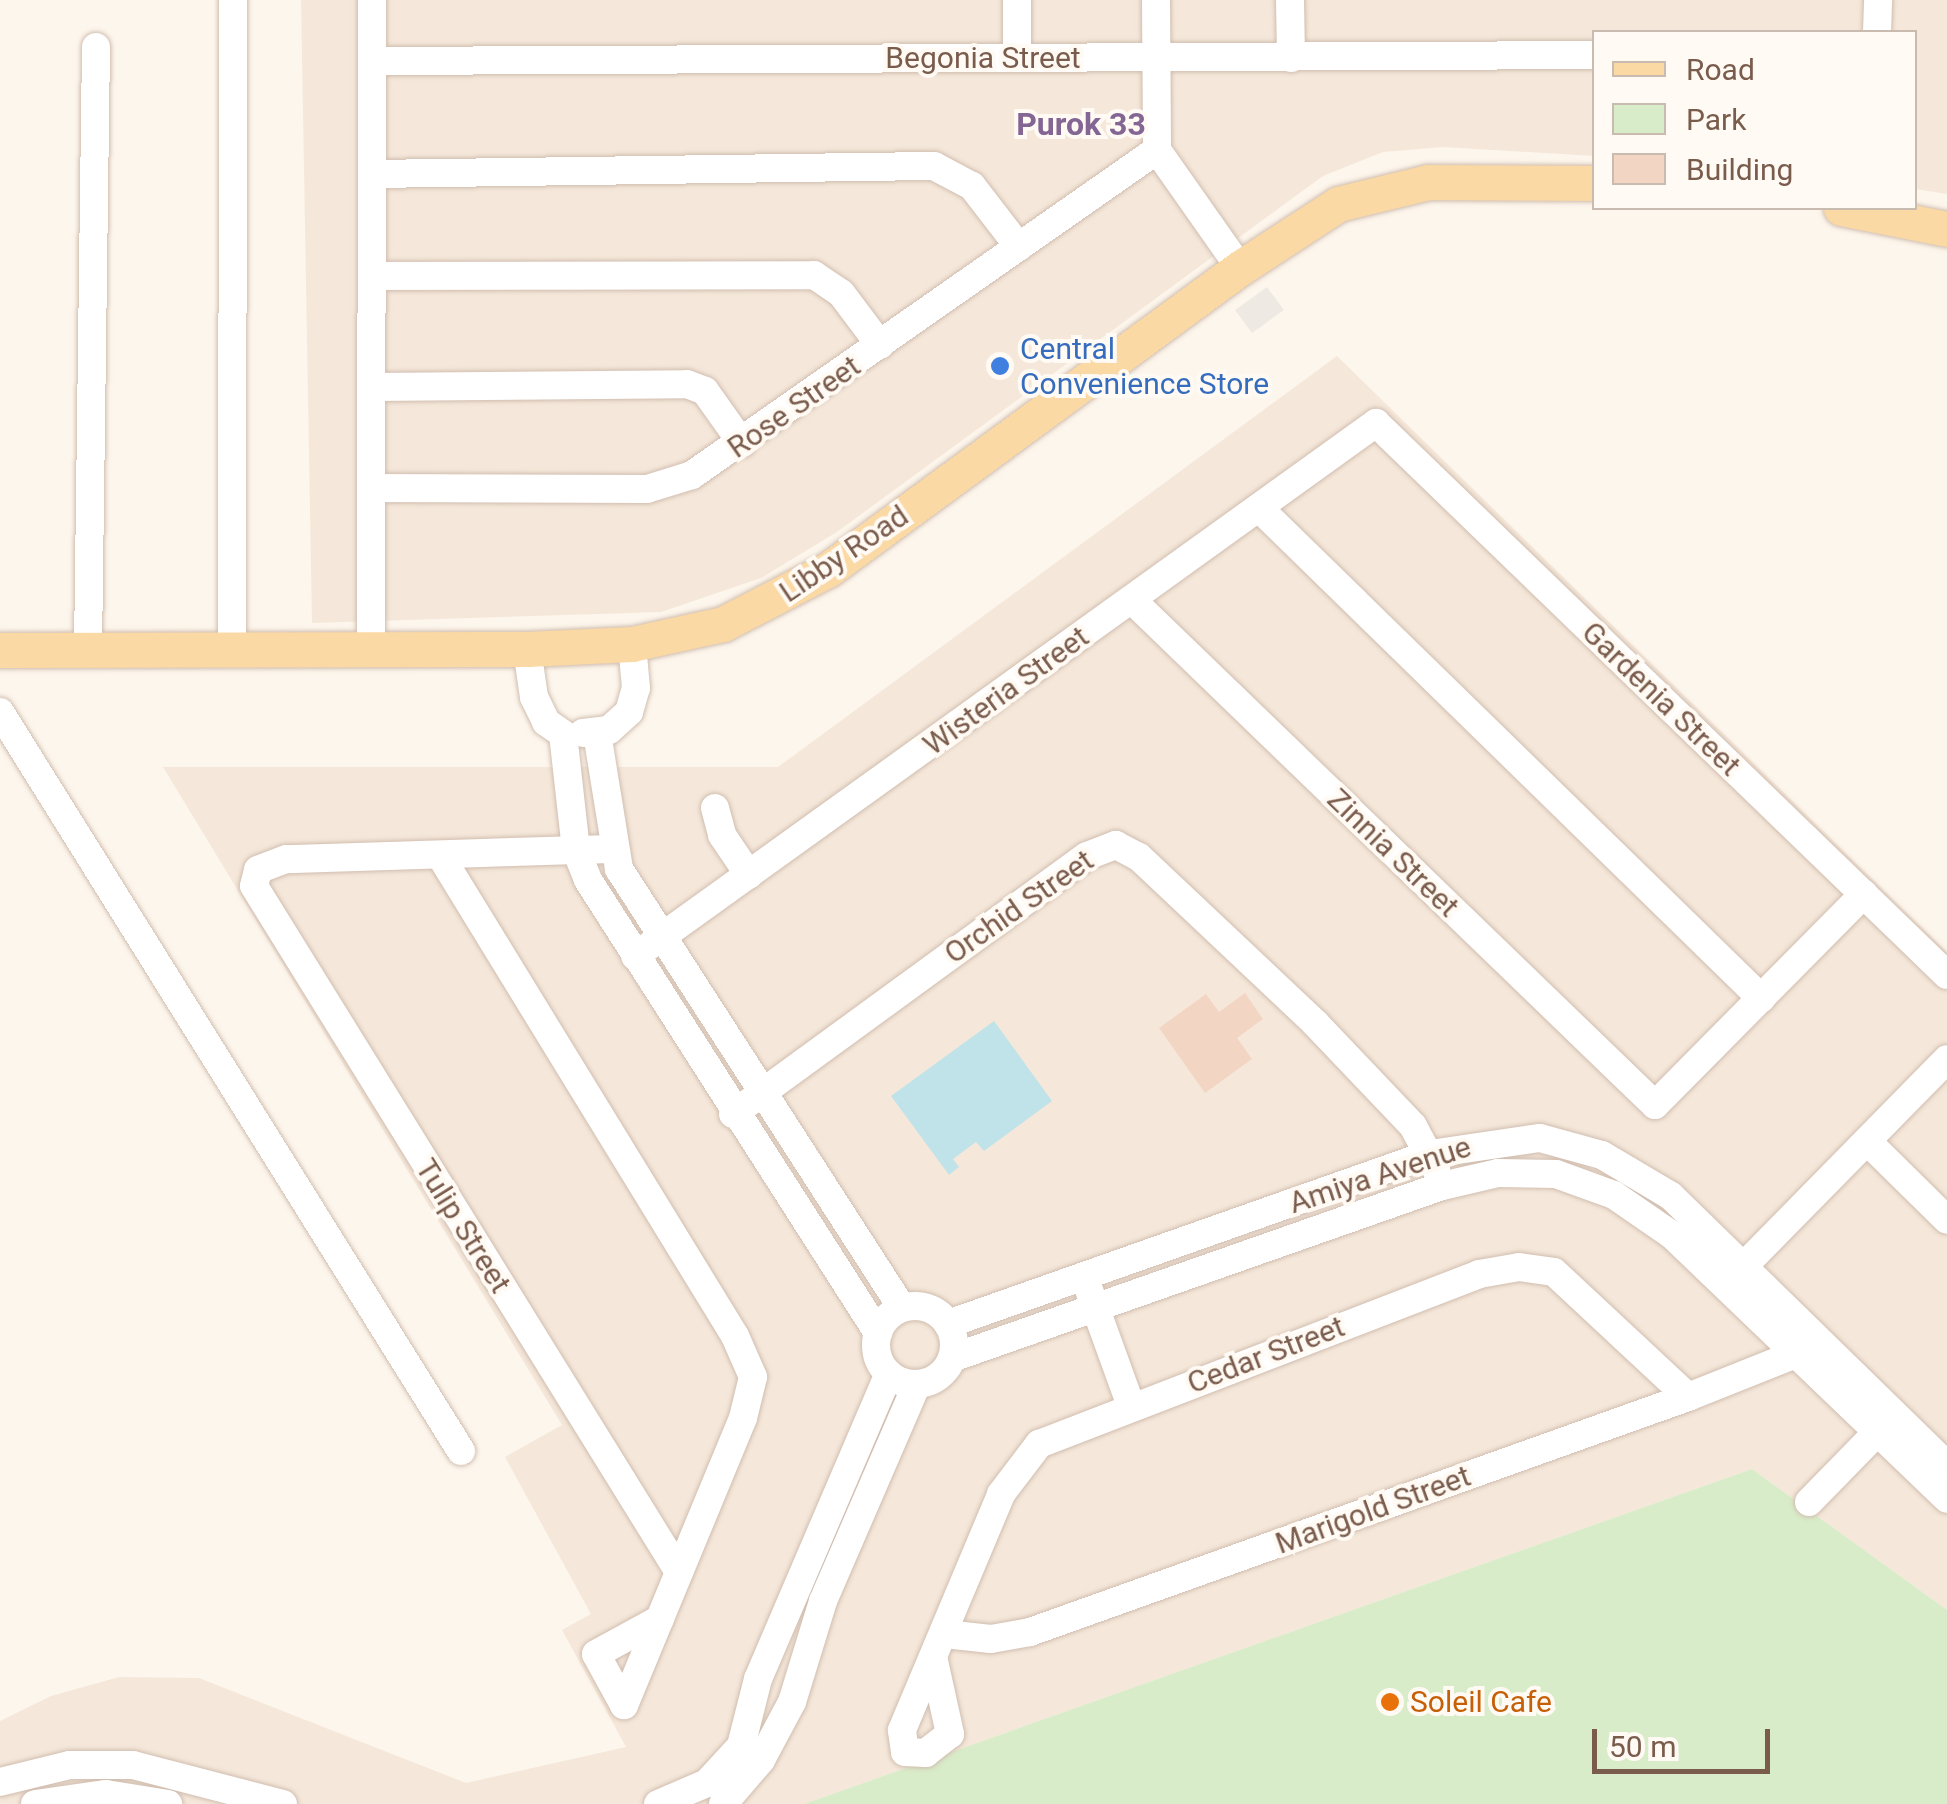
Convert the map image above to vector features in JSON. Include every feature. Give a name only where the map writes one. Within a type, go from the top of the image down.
[{"type":"main road","name":"Libby Road","points":[[0,650],[526,649],[632,644],[724,624],[816,577],[1240,268],[1338,204],[1385,188],[1592,182]]},
{"type":"main road","points":[[1868,210],[1947,229]]},
{"type":"street","points":[[232,649],[233,0]]},
{"type":"street","points":[[371,649],[372,0]]},
{"type":"street","points":[[1017,0],[1017,57]]},
{"type":"street","points":[[1156,0],[1158,150],[1240,268]]},
{"type":"street","points":[[1290,0],[1291,58]]},
{"type":"street","points":[[1877,30],[1878,0]]},
{"type":"street","points":[[88,649],[96,47]]},
{"type":"street","name":"Begonia Street","points":[[372,61],[1592,55]]},
{"type":"street","name":"Rose Street","points":[[372,488],[647,489],[692,476],[1158,150]]},
{"type":"street","points":[[372,174],[934,166],[972,186],[1019,248]]},
{"type":"street","points":[[372,276],[814,275],[841,293],[880,345]]},
{"type":"street","points":[[372,387],[687,384],[705,391],[742,442]]},
{"type":"street","name":"Wisteria Street","points":[[635,956],[1376,423]]},
{"type":"street","name":"Gardenia Street","points":[[1376,423],[1947,975]]},
{"type":"street","points":[[1258,508],[1761,998],[1864,894]]},
{"type":"street","name":"Zinnia Street","points":[[1132,600],[1655,1105],[1761,998]]},
{"type":"street","points":[[526,649],[534,697],[546,722],[563,734],[597,733],[622,722],[634,700],[632,644]]},
{"type":"street","points":[[0,712],[461,1450]]},
{"type":"street","points":[[597,733],[611,850],[661,938],[902,1308]]},
{"type":"street","points":[[563,734],[576,850],[635,956],[878,1333],[877,1355],[889,1374],[917,1384],[934,1379],[952,1358],[948,1324],[924,1307],[902,1308],[878,1333]]},
{"type":"street","points":[[715,808],[722,835],[749,875]]},
{"type":"street","name":"Orchid Street","points":[[734,1114],[1117,835],[1315,1023],[1413,1126],[1430,1154],[1442,1186]]},
{"type":"street","points":[[611,850],[440,855],[735,1336],[753,1377],[743,1418],[660,1619]]},
{"type":"street","name":"Tulip Street","points":[[440,855],[286,859],[266,864],[254,878],[260,902],[679,1572]]},
{"type":"street","points":[[1734,1276],[1947,1060]]},
{"type":"street","name":"Amiya Avenue","points":[[948,1324],[1430,1154],[1540,1138],[1602,1155],[1671,1196],[1734,1276],[1886,1423],[1947,1498]]},
{"type":"street","points":[[1867,1141],[1947,1220]]},
{"type":"street","name":"Amiya Avenue","points":[[952,1358],[1442,1186],[1528,1171],[1583,1183],[1653,1219],[1734,1276]]},
{"type":"street","name":"Cedar Street","points":[[934,1662],[1018,1465],[1060,1433],[1478,1274],[1519,1267],[1554,1272],[1577,1288],[1688,1397]]},
{"type":"street","points":[[1084,1276],[1131,1406]]},
{"type":"street","name":"Marigold Street","points":[[944,1634],[991,1639],[1030,1632],[1688,1397],[1805,1344]]},
{"type":"street","points":[[658,1804],[727,1790],[792,1702],[805,1612],[889,1374]]},
{"type":"street","points":[[727,1790],[758,1679],[805,1612],[917,1384]]},
{"type":"street","points":[[1809,1502],[1886,1423]]},
{"type":"street","name":"Amiya Avenue","points":[[1886,1423],[1947,1465]]},
{"type":"street","points":[[0,1782],[101,1764],[160,1770],[241,1799],[283,1804]]},
{"type":"street","points":[[35,1804],[106,1794],[168,1804]]},
{"type":"shaded area","points":[[301,0],[1947,0],[1947,194],[1917,189],[1917,30],[1592,30],[1592,156],[1443,147],[1383,152],[1323,176],[837,532],[761,578],[661,612],[312,623]]},
{"type":"shaded area","points":[[1267,287],[1284,310],[1252,333],[1235,310]]},
{"type":"shaded area","points":[[1337,356],[1947,952],[1947,1610],[1752,1469],[804,1804],[0,1804],[0,1721],[51,1696],[119,1677],[199,1678],[466,1783],[626,1747],[562,1630],[591,1614],[505,1457],[562,1425],[163,767],[778,767]]},
{"type":"green space","points":[[1752,1469],[1947,1610],[1947,1804],[804,1804]]},
{"type":"water","points":[[994,1021],[1052,1101],[984,1151],[976,1142],[953,1159],[959,1167],[949,1175],[891,1096]]},
{"type":"building","points":[[1245,993],[1263,1019],[1237,1038],[1252,1059],[1205,1093],[1159,1028],[1206,994],[1219,1012]]},
{"type":"place","name":"Central Convenience Store","points":[[1000,366]]},
{"type":"place","name":"Soleil Cafe","points":[[1390,1702]]},
{"type":"district","name":"Purok 33","points":[[1081,124]]}]
